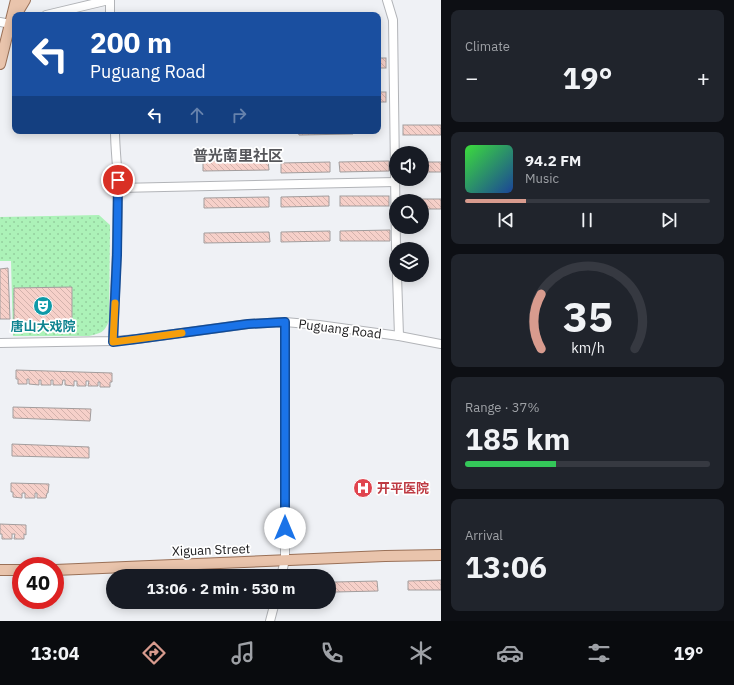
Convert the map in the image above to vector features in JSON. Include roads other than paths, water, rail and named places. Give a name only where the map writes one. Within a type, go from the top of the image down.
[{"type":"main road","points":[[14,12],[16,0]]},
{"type":"main road","points":[[18,12],[25,0]]},
{"type":"main road","points":[[0,64],[12,21]]},
{"type":"main road","name":"Xiguan Street","points":[[64,570],[441,555]]},
{"type":"main road","points":[[0,570],[12,570]]},
{"type":"street","points":[[59,12],[110,0],[110,12]]},
{"type":"street","points":[[387,0],[393,20],[395,146]]},
{"type":"street","points":[[113,342],[118,188],[115,134]]},
{"type":"street","points":[[118,188],[389,182]]},
{"type":"street","points":[[395,186],[396,242]]},
{"type":"street","points":[[397,282],[399,336]]},
{"type":"street","points":[[283,569],[285,560],[285,322]]},
{"type":"street","name":"Puguang Road","points":[[0,343],[113,342],[248,324],[285,322],[399,336],[441,344]]},
{"type":"street","points":[[270,621],[273,609]]},
{"type":"place","name":"唐山大戏院","points":[[43,306]]},
{"type":"place","name":"开平医院","points":[[363,488]]},
{"type":"district","name":"普光南里社区","points":[[238,155]]}]
